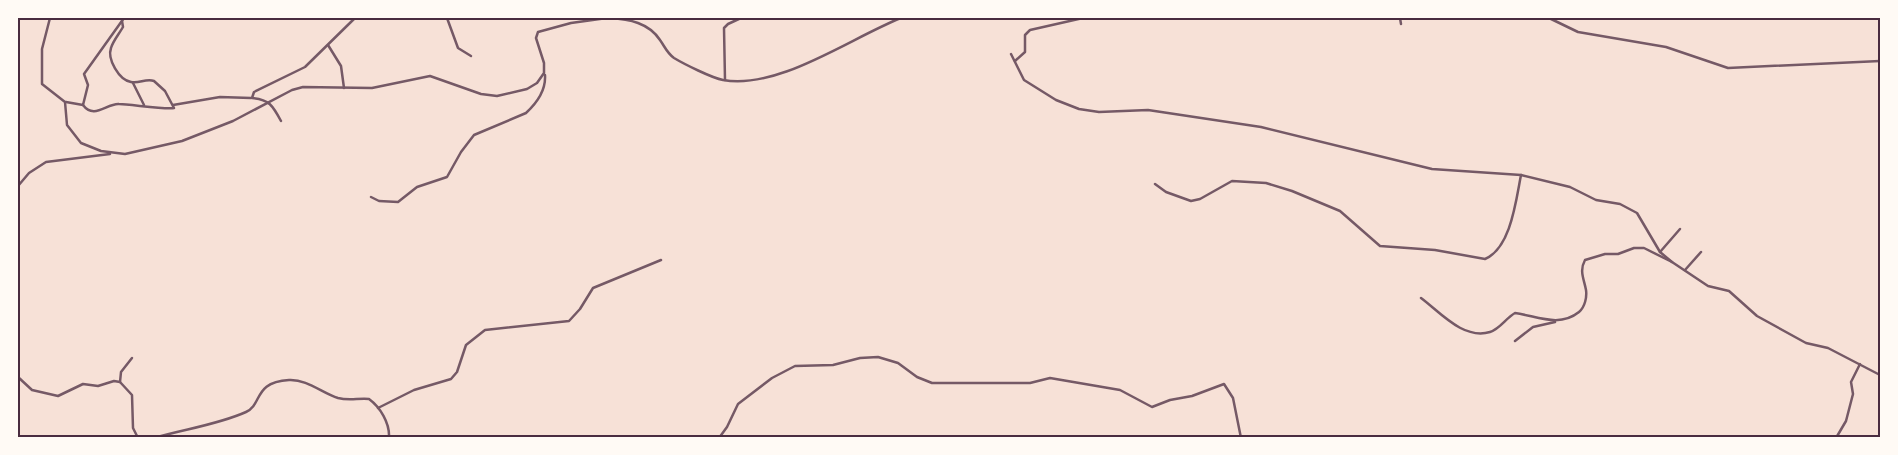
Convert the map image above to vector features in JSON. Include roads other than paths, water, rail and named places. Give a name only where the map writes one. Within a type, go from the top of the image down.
[{"type":"street","points":[[50,18],[42,49],[42,82],[44,87],[65,102],[83,105],[86,109],[98,111],[114,103],[171,109],[173,105],[220,97],[264,99],[269,102],[281,121]]},
{"type":"street","points":[[83,105],[88,85],[83,76],[124,18]]},
{"type":"street","points":[[252,98],[254,92],[304,67],[355,18]]},
{"type":"street","points":[[447,18],[458,48],[470,56]]},
{"type":"street","points":[[371,197],[379,201],[398,202],[417,187],[447,177],[460,152],[474,135],[526,112],[533,106],[545,85],[544,63],[536,38],[538,32],[562,25],[608,18],[643,24],[657,35],[667,52],[675,58],[725,80],[746,81],[790,69],[902,18]]},
{"type":"street","points":[[725,80],[724,28],[741,18]]},
{"type":"street","points":[[1014,62],[1025,52],[1025,35],[1030,30],[1083,18]]},
{"type":"street","points":[[1400,18],[1401,24]]},
{"type":"street","points":[[1424,18],[1435,18]]},
{"type":"street","points":[[1549,18],[1578,32],[1666,47],[1728,68],[1880,61]]},
{"type":"street","points":[[122,21],[123,27],[110,53],[118,72],[133,83],[144,106]]},
{"type":"street","points":[[328,45],[341,66],[344,88]]},
{"type":"street","points":[[1011,54],[1024,80],[1033,87],[1056,100],[1085,110],[1164,112],[1290,134],[1445,172],[1521,175],[1570,188],[1596,200],[1626,206],[1639,216],[1660,252],[1672,262]]},
{"type":"street","points":[[18,186],[29,174],[46,162],[125,154],[173,144],[233,120],[292,90],[303,87],[381,87],[430,76],[481,94],[497,96],[527,89],[537,83],[544,73]]},
{"type":"street","points":[[133,83],[148,80],[154,81],[165,91],[173,105]]},
{"type":"street","points":[[65,102],[67,125],[74,136],[86,146],[112,154]]},
{"type":"street","points":[[1155,184],[1166,192],[1191,201],[1200,199],[1232,181],[1266,183],[1292,191],[1340,211],[1380,246],[1435,250],[1485,258],[1500,248],[1514,212],[1521,175]]},
{"type":"street","points":[[1660,252],[1680,229]]},
{"type":"street","points":[[1515,341],[1533,327],[1559,321],[1576,314],[1583,307],[1586,292],[1581,270],[1585,260],[1638,247],[1672,262],[1708,286],[1729,291],[1757,316],[1806,343],[1828,348],[1880,376]]},
{"type":"street","points":[[1685,270],[1701,252]]},
{"type":"street","points":[[378,408],[414,390],[451,379],[456,372],[466,346],[479,333],[492,329],[569,321],[574,317],[593,288],[661,260]]},
{"type":"street","points":[[1421,298],[1453,325],[1476,332],[1491,332],[1515,314],[1559,321]]},
{"type":"street","points":[[719,438],[727,427],[738,404],[789,368],[801,365],[834,365],[871,356],[891,360],[906,368],[917,377],[932,383],[1030,384],[1050,378],[1120,390],[1152,406],[1192,396],[1224,384],[1233,398],[1241,438]]},
{"type":"street","points":[[120,382],[121,372],[132,358]]},
{"type":"street","points":[[1836,438],[1846,421],[1853,394],[1851,382],[1860,364]]},
{"type":"street","points":[[18,377],[32,390],[58,396],[83,384],[98,386],[114,381],[120,382],[132,394],[133,428],[138,438]]},
{"type":"street","points":[[154,438],[218,422],[247,411],[264,388],[288,380],[303,382],[341,398],[369,398],[378,408],[389,429],[388,438]]}]
